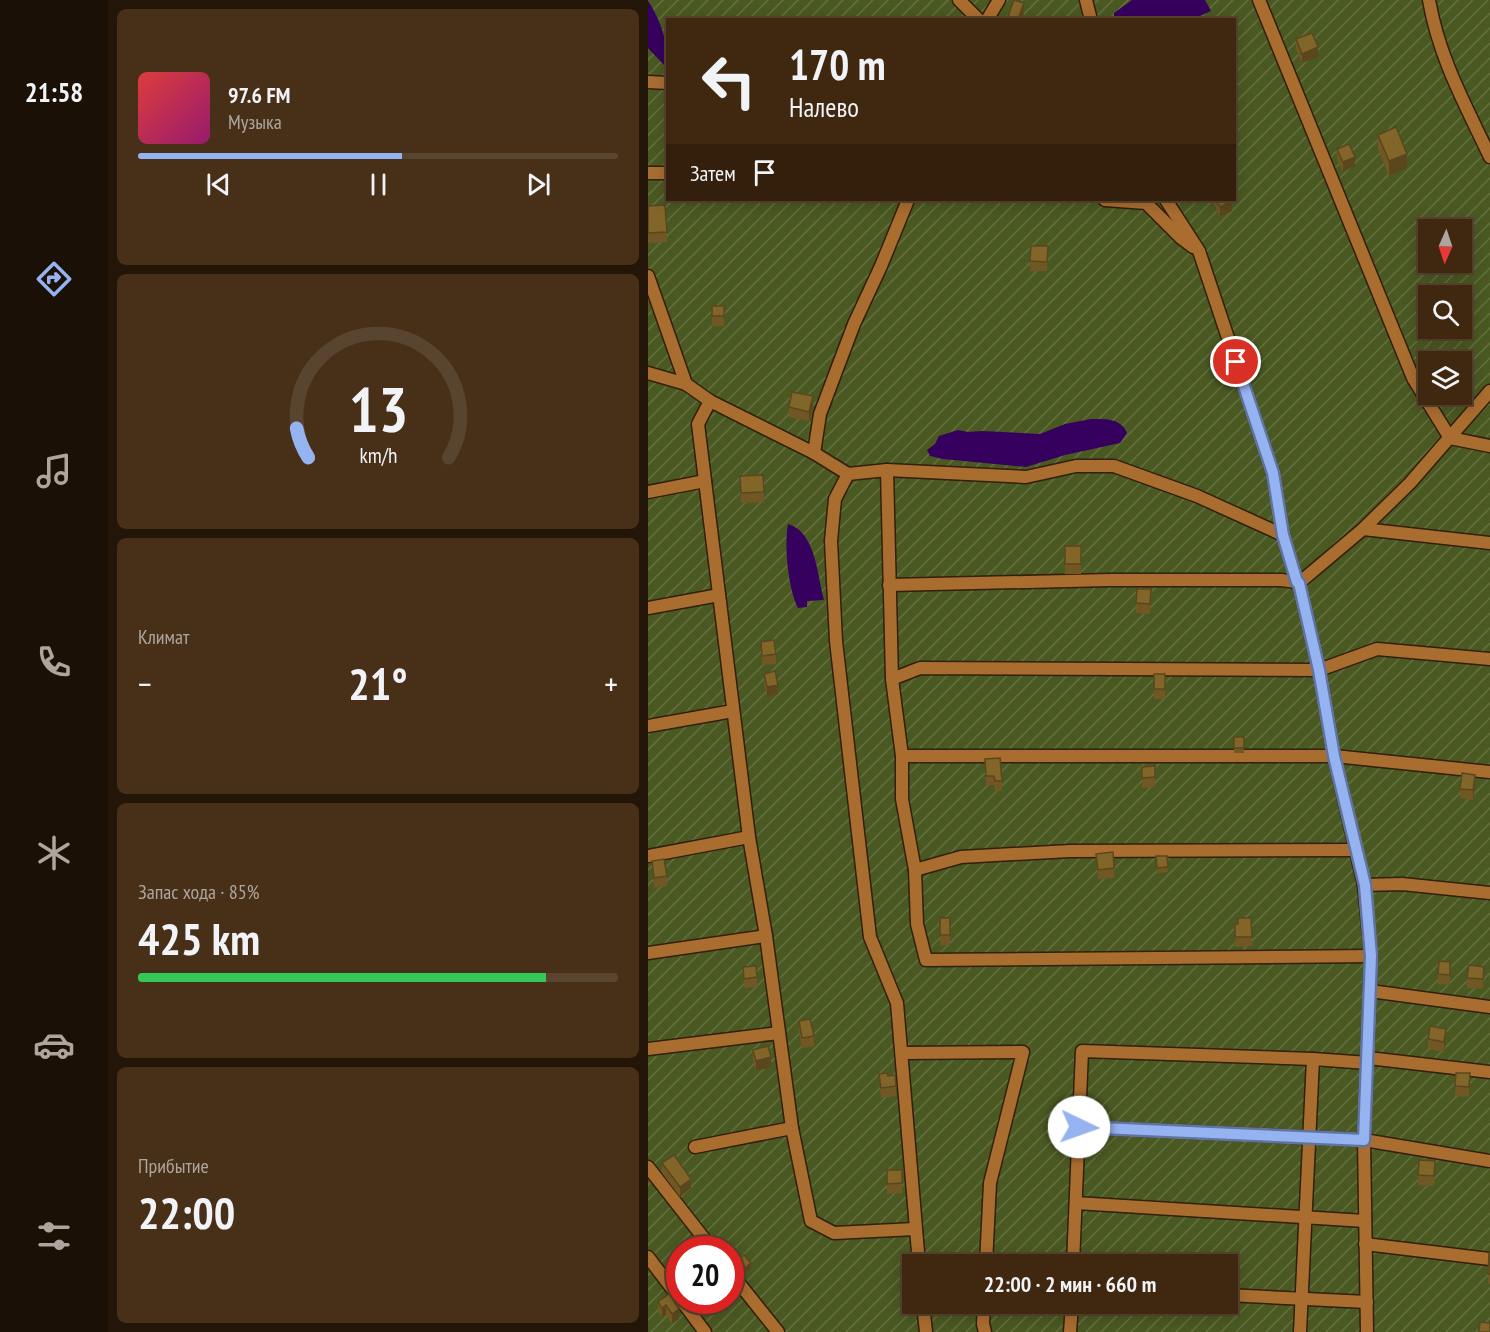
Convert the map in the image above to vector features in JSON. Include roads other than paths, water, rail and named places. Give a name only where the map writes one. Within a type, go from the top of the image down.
[{"type":"street","points":[[959,0],[977,18]]},
{"type":"street","points":[[988,18],[999,0]]},
{"type":"street","points":[[1086,0],[1090,18]]},
{"type":"street","points":[[1259,0],[1413,378],[1450,438],[1490,446]]},
{"type":"street","points":[[1429,0],[1434,31],[1450,74],[1490,157]]},
{"type":"street","points":[[648,82],[666,83]]},
{"type":"street","points":[[648,173],[666,173]]},
{"type":"street","points":[[813,453],[820,414],[854,324],[908,201]]},
{"type":"street","points":[[1119,201],[1146,203],[1181,238],[1198,251]]},
{"type":"street","points":[[1167,201],[1198,251],[1273,473],[1283,535],[1298,583],[1319,670],[1334,756],[1365,885],[1371,956],[1364,1140],[1367,1332]]},
{"type":"street","points":[[648,276],[686,384]]},
{"type":"street","points":[[648,373],[686,384],[710,401],[813,453],[848,474],[887,470],[1026,477],[1076,466],[1114,466],[1197,496],[1283,535]]},
{"type":"street","points":[[1298,583],[1362,529],[1410,483],[1490,391]]},
{"type":"street","points":[[710,401],[698,424],[733,711],[749,837],[766,936],[792,1128],[811,1221],[834,1233],[915,1229]]},
{"type":"street","points":[[887,470],[892,679],[902,756],[902,799],[915,870],[916,924],[926,960],[1371,956]]},
{"type":"street","points":[[848,474],[835,499],[831,541],[836,641],[870,937],[897,1003],[918,1254]]},
{"type":"street","points":[[648,492],[705,481]]},
{"type":"street","points":[[1362,529],[1490,543]]},
{"type":"street","points":[[889,585],[1110,580],[1281,580],[1298,583]]},
{"type":"street","points":[[648,608],[719,596]]},
{"type":"street","points":[[892,679],[920,668],[1319,670],[1377,649],[1490,659]]},
{"type":"street","points":[[648,726],[733,711]]},
{"type":"street","points":[[902,756],[1334,756],[1490,772]]},
{"type":"street","points":[[648,856],[749,837]]},
{"type":"street","points":[[915,870],[961,857],[1070,851],[1356,850]]},
{"type":"street","points":[[1365,885],[1402,884],[1490,893]]},
{"type":"street","points":[[648,953],[766,936]]},
{"type":"street","points":[[1370,991],[1490,1007]]},
{"type":"street","points":[[648,1049],[779,1033]]},
{"type":"street","points":[[1073,1254],[1082,1051],[1368,1061],[1490,1072]]},
{"type":"street","points":[[902,1053],[1023,1052],[990,1183],[986,1254]]},
{"type":"street","points":[[1300,1332],[1313,1059]]},
{"type":"street","points":[[1079,1127],[1364,1140],[1490,1161]]},
{"type":"street","points":[[694,1147],[792,1128]]},
{"type":"street","points":[[652,1170],[702,1236]]},
{"type":"street","points":[[1076,1203],[1365,1221]]},
{"type":"street","points":[[1365,1244],[1490,1259]]},
{"type":"street","points":[[648,1257],[666,1281]]},
{"type":"street","points":[[744,1290],[778,1332]]},
{"type":"street","points":[[1238,1296],[1367,1302]]},
{"type":"street","points":[[691,1314],[705,1332]]},
{"type":"street","points":[[924,1314],[926,1332]]},
{"type":"street","points":[[984,1314],[985,1332]]},
{"type":"street","points":[[1071,1332],[1072,1314]]}]
